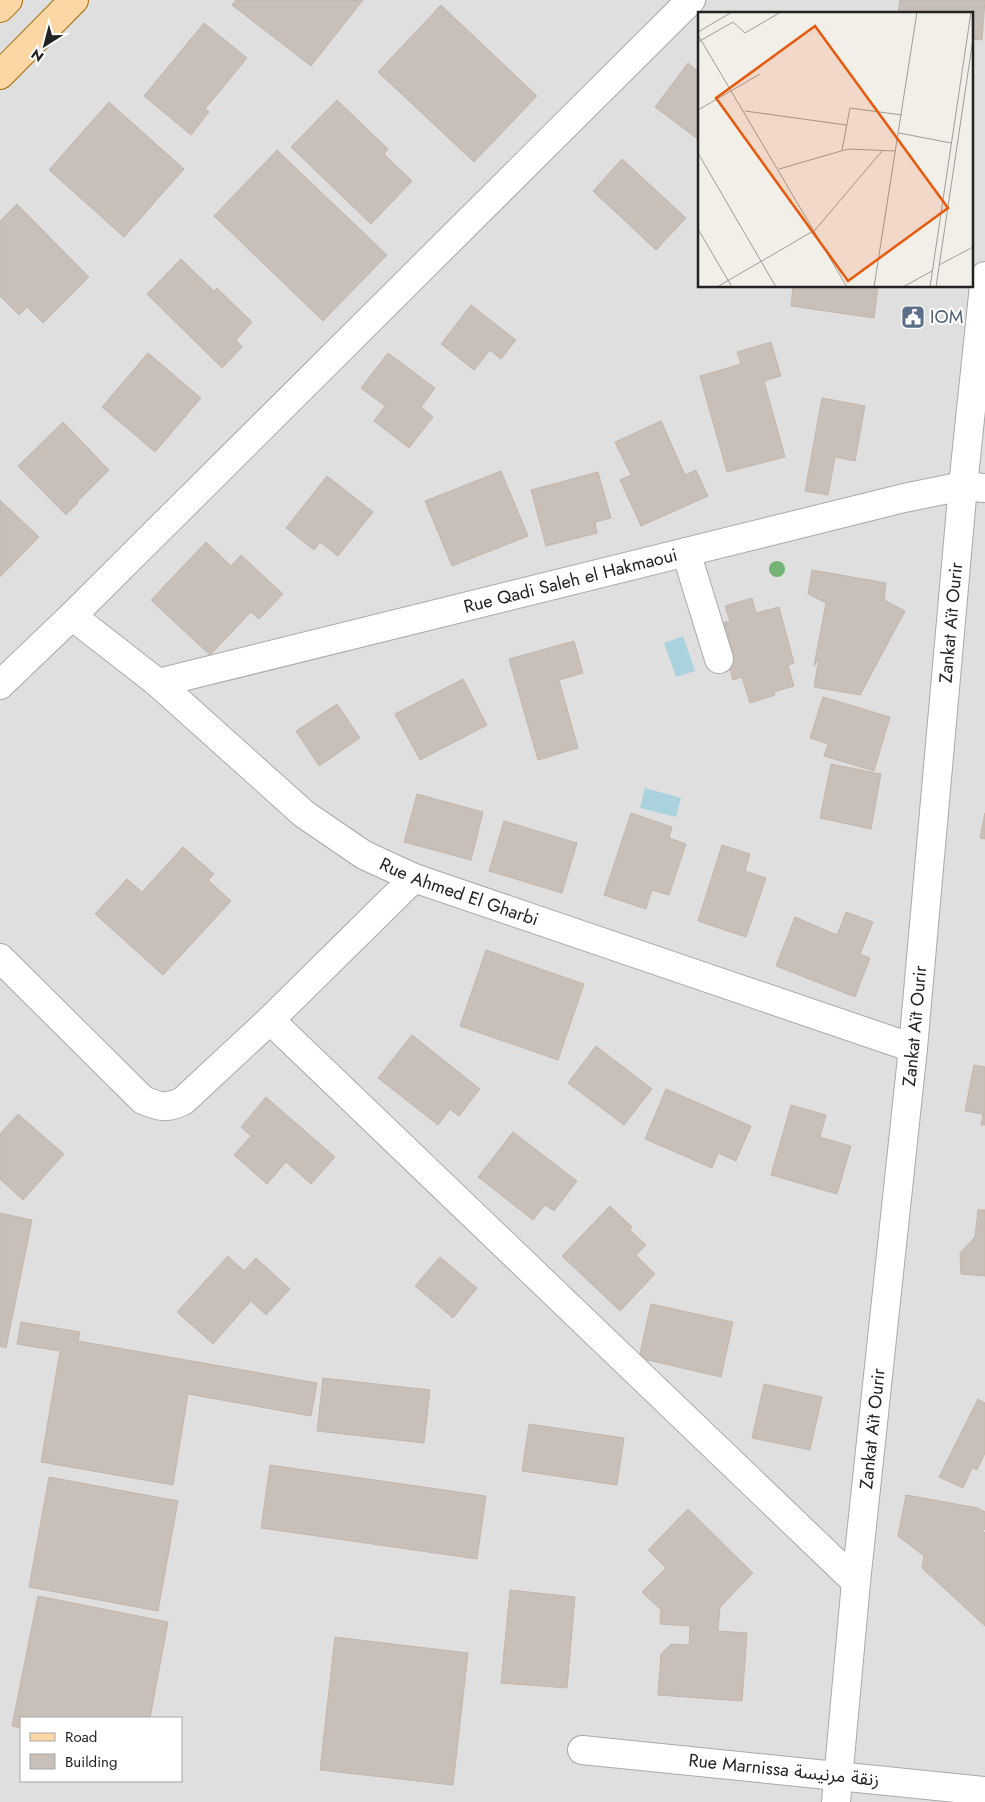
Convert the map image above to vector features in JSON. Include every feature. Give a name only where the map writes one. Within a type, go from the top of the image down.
[{"type":"main road","points":[[0,8],[8,0]]},
{"type":"main road","points":[[0,74],[74,0]]},
{"type":"street","points":[[0,685],[72,616],[691,0]]},
{"type":"street","name":"Zankat Aït Ourir","points":[[836,1802],[856,1582],[912,1048],[974,487],[985,276]]},
{"type":"street","name":"Rue Qadi Saleh el Hakmaoui","points":[[158,683],[904,498],[974,487]]},
{"type":"street","points":[[686,552],[719,659]]},
{"type":"street","name":"Rue Ahmed El Gharbi","points":[[72,616],[158,683],[304,814],[364,855],[414,878],[912,1048]]},
{"type":"street","points":[[0,958],[143,1100],[161,1107],[174,1106],[184,1101],[270,1020],[414,878]]},
{"type":"street","points":[[270,1020],[856,1582]]},
{"type":"street","name":"Rue Marnissa زنقة مرنيسة","points":[[582,1750],[985,1791]]},
{"type":"shaded area","points":[[0,0],[985,0],[985,1802],[0,1802]]},
{"type":"water","points":[[683,636],[695,671],[676,677],[664,643]]},
{"type":"water","points":[[645,788],[681,798],[676,817],[640,808]]},
{"type":"building","points":[[236,0],[363,0],[311,66],[232,5]]},
{"type":"building","points":[[900,0],[985,0],[982,40],[972,39],[972,12],[898,12]]},
{"type":"building","points":[[441,5],[537,96],[474,162],[378,72]]},
{"type":"building","points":[[204,23],[247,58],[205,109],[209,112],[191,135],[144,96]]},
{"type":"building","points":[[688,63],[698,71],[698,139],[655,107]]},
{"type":"building","points":[[337,100],[388,149],[384,154],[412,181],[371,224],[291,147]]},
{"type":"building","points":[[109,102],[184,169],[124,237],[49,170]]},
{"type":"building","points":[[277,150],[387,255],[323,321],[214,216]]},
{"type":"building","points":[[622,159],[686,218],[656,250],[593,191]]},
{"type":"building","points":[[17,204],[89,277],[43,323],[27,307],[19,315],[0,296],[0,221]]},
{"type":"building","points":[[181,259],[214,291],[217,288],[252,322],[236,340],[242,347],[222,368],[147,294]]},
{"type":"building","points":[[793,288],[878,288],[874,318],[791,306]]},
{"type":"building","points":[[471,305],[516,340],[501,359],[490,350],[474,370],[441,344]]},
{"type":"building","points":[[771,342],[781,376],[764,381],[785,457],[727,472],[700,376],[741,364],[737,352]]},
{"type":"building","points":[[148,353],[201,398],[155,452],[102,407]]},
{"type":"building","points":[[388,353],[435,388],[421,407],[433,417],[409,448],[374,421],[385,406],[361,388]]},
{"type":"building","points":[[822,398],[865,406],[855,461],[835,457],[828,495],[805,491]]},
{"type":"building","points":[[661,421],[685,475],[696,470],[708,496],[641,526],[620,480],[631,475],[615,442]]},
{"type":"building","points":[[63,422],[109,470],[66,515],[18,466]]},
{"type":"building","points":[[501,471],[528,536],[452,566],[425,501]]},
{"type":"building","points":[[598,472],[611,518],[595,522],[597,533],[546,546],[531,490]]},
{"type":"building","points":[[327,476],[373,512],[338,556],[320,542],[314,550],[286,528]]},
{"type":"building","points":[[0,500],[39,537],[0,577]]},
{"type":"building","points":[[206,542],[231,566],[241,555],[283,594],[259,619],[251,612],[210,655],[151,600]]},
{"type":"building","points":[[812,570],[886,583],[884,600],[905,611],[860,695],[814,687],[819,658],[814,666],[826,603],[808,594]]},
{"type":"building","points":[[752,598],[756,613],[779,607],[794,663],[788,665],[794,686],[774,692],[775,695],[750,703],[742,677],[733,680],[718,624],[730,621],[725,606]]},
{"type":"building","points":[[574,641],[583,673],[559,680],[578,748],[538,760],[509,659]]},
{"type":"building","points":[[463,679],[487,725],[420,760],[395,714]]},
{"type":"building","points":[[823,697],[890,717],[874,771],[824,756],[828,744],[810,738]]},
{"type":"building","points":[[337,704],[360,738],[319,766],[296,731]]},
{"type":"building","points":[[831,764],[881,774],[871,829],[820,818]]},
{"type":"building","points":[[417,794],[483,812],[471,860],[404,842]]},
{"type":"building","points":[[631,813],[672,827],[669,838],[686,844],[669,895],[652,890],[646,909],[604,895]]},
{"type":"building","points":[[985,813],[985,839],[980,838]]},
{"type":"building","points":[[504,821],[577,843],[562,893],[489,871]]},
{"type":"building","points":[[722,845],[750,854],[745,871],[766,878],[746,937],[698,921]]},
{"type":"building","points":[[183,847],[214,874],[208,880],[231,901],[163,975],[95,914],[127,879],[142,892]]},
{"type":"building","points":[[846,912],[873,922],[860,954],[870,958],[855,997],[776,966],[795,917],[837,935]]},
{"type":"building","points":[[486,950],[584,984],[558,1060],[460,1026]]},
{"type":"building","points":[[412,1035],[480,1089],[459,1116],[450,1109],[438,1125],[378,1078]]},
{"type":"building","points":[[596,1046],[652,1089],[624,1125],[568,1083]]},
{"type":"building","points":[[974,1065],[985,1067],[985,1125],[981,1125],[983,1114],[965,1111]]},
{"type":"building","points":[[666,1089],[751,1126],[736,1161],[718,1153],[712,1168],[645,1139]]},
{"type":"building","points":[[266,1097],[335,1157],[311,1184],[286,1162],[267,1184],[234,1155],[251,1136],[241,1127]]},
{"type":"building","points":[[791,1105],[826,1115],[820,1137],[851,1146],[837,1194],[771,1175]]},
{"type":"building","points":[[18,1114],[64,1154],[23,1200],[0,1179],[0,1134]]},
{"type":"building","points":[[513,1132],[577,1181],[554,1211],[545,1205],[533,1220],[478,1177]]},
{"type":"building","points":[[610,1206],[632,1227],[630,1230],[646,1245],[636,1255],[655,1274],[620,1311],[562,1256]]},
{"type":"building","points":[[978,1210],[985,1210],[985,1276],[961,1274],[960,1253],[975,1237]]},
{"type":"building","points":[[0,1213],[32,1220],[6,1348],[0,1346]]},
{"type":"building","points":[[228,1256],[244,1271],[256,1258],[290,1289],[266,1315],[251,1301],[213,1344],[177,1312]]},
{"type":"building","points":[[440,1257],[477,1288],[453,1318],[415,1286]]},
{"type":"building","points":[[651,1304],[733,1322],[721,1377],[639,1358]]},
{"type":"building","points":[[21,1322],[80,1332],[78,1341],[317,1383],[311,1416],[188,1394],[173,1485],[41,1462],[60,1351],[17,1344]]},
{"type":"building","points":[[323,1378],[430,1390],[424,1443],[317,1431]]},
{"type":"building","points":[[764,1384],[822,1397],[810,1450],[752,1438]]},
{"type":"building","points":[[978,1399],[985,1403],[985,1453],[977,1470],[972,1468],[963,1488],[939,1477]]},
{"type":"building","points":[[529,1424],[624,1438],[617,1485],[522,1471]]},
{"type":"building","points":[[270,1465],[486,1496],[477,1559],[261,1528]]},
{"type":"building","points":[[49,1477],[178,1501],[158,1611],[29,1587]]},
{"type":"building","points":[[906,1495],[978,1508],[985,1512],[985,1529],[983,1531],[985,1533],[985,1626],[922,1568],[924,1556],[898,1536]]},
{"type":"building","points":[[688,1509],[753,1573],[720,1607],[718,1631],[747,1633],[742,1701],[658,1695],[661,1654],[671,1644],[689,1645],[690,1626],[660,1624],[661,1610],[642,1592],[666,1568],[648,1550]]},
{"type":"building","points":[[510,1590],[575,1597],[567,1688],[501,1683]]},
{"type":"building","points":[[38,1596],[168,1622],[150,1717],[20,1717],[20,1728],[12,1726]]},
{"type":"building","points":[[335,1637],[468,1653],[453,1785],[320,1770]]},
{"type":"place","name":"IOM","points":[[913,317]]}]
